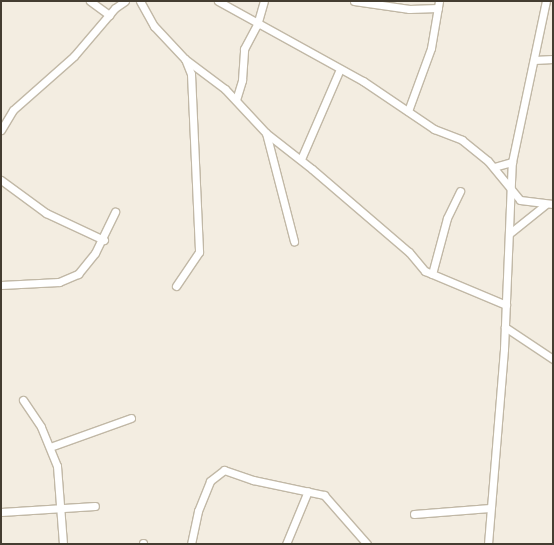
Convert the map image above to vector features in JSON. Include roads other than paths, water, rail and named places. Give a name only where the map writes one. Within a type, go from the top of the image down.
[{"type":"street","points":[[90,1],[109,15]]},
{"type":"street","points":[[1,130],[13,110],[74,56],[109,15],[125,1]]},
{"type":"street","points":[[140,1],[154,26],[185,59],[236,100],[266,133],[301,159],[432,274],[506,305]]},
{"type":"street","points":[[218,1],[257,25],[340,69],[434,129],[462,140],[494,167],[520,200],[553,204]]},
{"type":"street","points":[[236,100],[242,80],[244,49],[257,25],[264,1]]},
{"type":"street","points":[[354,1],[439,5],[425,69],[408,111]]},
{"type":"street","points":[[488,544],[505,327],[512,162],[546,1]]},
{"type":"street","points":[[176,286],[199,252],[191,74],[185,59]]},
{"type":"street","points":[[534,60],[553,60]]},
{"type":"street","points":[[301,159],[340,69]]},
{"type":"street","points":[[266,133],[294,241]]},
{"type":"street","points":[[494,167],[512,162]]},
{"type":"street","points":[[1,180],[46,213],[104,240]]},
{"type":"street","points":[[432,274],[447,218],[460,191]]},
{"type":"street","points":[[510,233],[545,204]]},
{"type":"street","points":[[1,286],[68,279],[86,266],[104,240],[115,212]]},
{"type":"street","points":[[505,327],[553,359]]},
{"type":"street","points":[[23,400],[50,447],[60,483],[60,509],[63,544]]},
{"type":"street","points":[[50,447],[131,418]]},
{"type":"street","points":[[191,544],[198,511],[210,481],[224,470],[253,480],[324,495],[330,500],[367,544]]},
{"type":"street","points":[[286,544],[308,491]]},
{"type":"street","points":[[1,512],[95,506]]},
{"type":"street","points":[[414,514],[490,508]]}]
